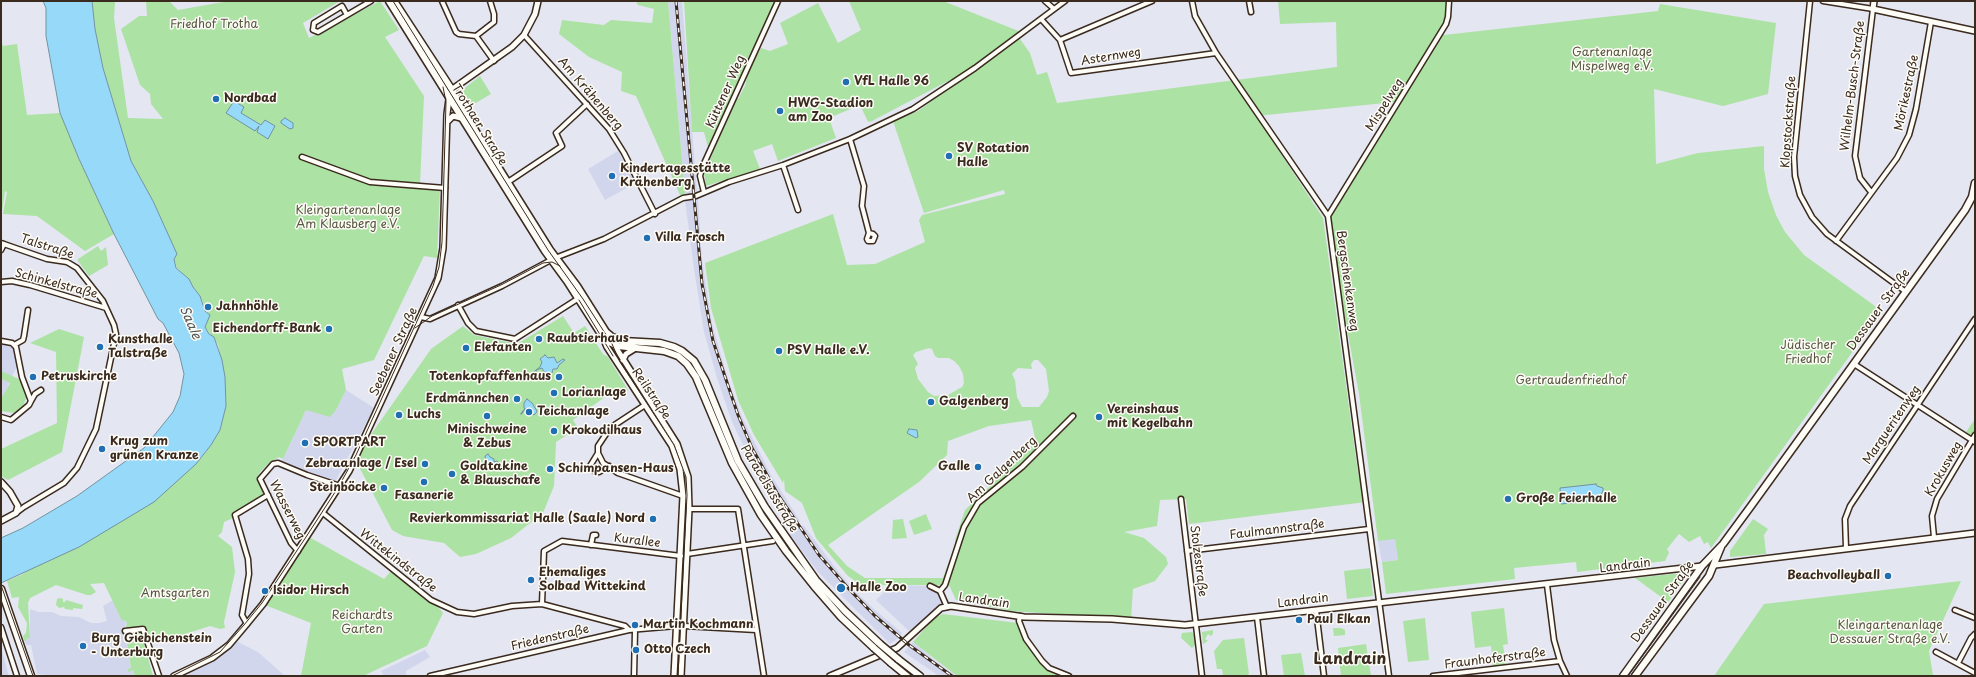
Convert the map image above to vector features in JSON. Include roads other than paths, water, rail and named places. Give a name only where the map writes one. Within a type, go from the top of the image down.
[{"type":"main road","name":"Trothaer Straße","points":[[389,1],[461,118],[553,259]]},
{"type":"main road","name":"Trothaer Straße","points":[[394,1],[452,90],[553,259]]},
{"type":"main road","name":"Dessauer Straße","points":[[1623,676],[1702,566],[1723,544],[1965,210],[1974,197],[1975,183]]},
{"type":"main road","name":"Reilstraße","points":[[553,259],[604,334]]},
{"type":"main road","name":"Reilstraße","points":[[553,259],[577,286],[604,334]]},
{"type":"main road","name":"Paracelsusstraße","points":[[604,334],[614,345],[634,349],[669,352],[681,358],[690,368],[700,387],[713,421],[735,468],[776,540],[841,617],[907,676]]},
{"type":"main road","name":"Paracelsusstraße","points":[[604,334],[625,341],[660,343],[674,347],[682,351],[694,361],[705,380],[738,461],[781,532],[816,580],[845,611],[880,644],[920,676]]},
{"type":"main road","name":"Dessauer Straße","points":[[1635,676],[1706,580],[1715,565],[1723,544]]},
{"type":"main road","points":[[1706,580],[1705,571],[1702,566],[1715,565]]},
{"type":"main road","points":[[1,589],[32,676]]},
{"type":"street","points":[[347,15],[342,6],[314,23],[313,30],[318,32],[371,1]]},
{"type":"street","points":[[442,1],[456,32],[459,34],[476,36],[494,22],[494,14],[490,1]]},
{"type":"street","points":[[452,90],[512,47],[524,35],[536,14],[538,1]]},
{"type":"street","name":"Küttener Weg","points":[[704,192],[700,176],[702,168],[778,1]]},
{"type":"street","points":[[1045,1],[1054,9]]},
{"type":"street","points":[[421,317],[428,319],[502,286],[553,259],[604,239],[655,214],[683,198],[696,196],[783,166],[850,139],[913,109],[935,96],[1065,1]]},
{"type":"street","points":[[1060,40],[1152,1]]},
{"type":"street","name":"Bergschenkenweg","points":[[1192,1],[1195,16],[1216,53],[1328,216],[1378,603],[1389,676]]},
{"type":"street","points":[[1249,1],[1251,12]]},
{"type":"street","name":"Mispelweg","points":[[1328,216],[1446,24],[1449,1]]},
{"type":"street","name":"Klopstockstraße","points":[[1810,1],[1795,149],[1795,171],[1798,186],[1805,205],[1819,226],[1836,242],[1906,292]]},
{"type":"street","points":[[1823,1],[1873,9],[1975,31]]},
{"type":"street","name":"Wilhelm-Busch-Straße","points":[[1871,192],[1860,178],[1855,156],[1874,1]]},
{"type":"street","name":"Asternweg","points":[[1041,19],[1060,40],[1071,73],[1216,53]]},
{"type":"street","name":"Mörikestraße","points":[[1836,242],[1899,154],[1909,135],[1916,109],[1931,22]]},
{"type":"street","name":"Am Krähenberg","points":[[524,35],[609,129],[624,153],[655,214]]},
{"type":"street","points":[[476,36],[494,60]]},
{"type":"street","name":"Seebener Straße","points":[[174,676],[208,660],[220,652],[247,624],[263,604],[323,513],[340,486],[366,438],[434,288],[442,260],[447,122],[449,98],[452,90]]},
{"type":"street","points":[[508,182],[562,146],[556,133],[587,104]]},
{"type":"street","points":[[447,122],[453,116],[461,118]]},
{"type":"street","points":[[850,139],[864,186],[862,206],[869,233]]},
{"type":"street","points":[[302,156],[370,182],[445,188]]},
{"type":"street","points":[[783,166],[798,210]]},
{"type":"street","points":[[1,250],[2,243]]},
{"type":"street","name":"Talstraße","points":[[1,520],[16,513],[64,483],[78,468],[96,429],[115,343],[116,329],[99,295],[73,265],[60,260],[47,259],[2,243]]},
{"type":"street","name":"Schinkelstraße","points":[[1,282],[12,281],[30,285],[106,308]]},
{"type":"street","points":[[458,305],[468,323],[476,331],[516,339],[579,298]]},
{"type":"street","points":[[14,345],[22,340],[24,336],[28,310]]},
{"type":"street","name":"Margueritenweg","points":[[1846,548],[1844,524],[1847,511],[1975,319]]},
{"type":"street","name":"Reilstraße","points":[[604,334],[607,347],[672,446],[680,469],[683,496],[674,676]]},
{"type":"street","points":[[1,341],[14,345],[18,351],[22,377],[31,401]]},
{"type":"street","name":"Reilstraße","points":[[614,345],[677,444],[688,477],[689,509],[681,676]]},
{"type":"street","points":[[623,360],[626,354],[634,349]]},
{"type":"street","points":[[1854,364],[1973,441]]},
{"type":"street","points":[[1,417],[11,420],[29,405],[35,394],[42,390]]},
{"type":"street","points":[[645,405],[624,417],[610,428],[603,436],[598,446],[598,453],[603,463],[618,472],[683,496]]},
{"type":"street","name":"Am Galgenberg","points":[[940,591],[945,585],[964,527],[978,503],[1022,467],[1073,416]]},
{"type":"street","name":"Krokusweg","points":[[1934,537],[1933,509],[1973,441],[1975,435]]},
{"type":"street","points":[[598,453],[590,466],[594,471],[599,472],[609,466]]},
{"type":"street","name":"Wasserweg","points":[[298,551],[291,543],[260,479],[273,464],[278,463],[340,486]]},
{"type":"street","points":[[1,482],[18,506],[16,513]]},
{"type":"street","points":[[247,624],[242,615],[249,574],[248,559],[235,515],[237,512],[268,496]]},
{"type":"street","name":"Stolzestraße","points":[[1181,499],[1202,676]]},
{"type":"street","points":[[689,509],[738,509],[764,676]]},
{"type":"street","name":"Wittekindstraße","points":[[323,513],[431,600],[457,612],[474,614],[512,606],[542,604],[625,626],[629,630]]},
{"type":"street","name":"Faulmannstraße","points":[[1187,551],[1369,528]]},
{"type":"street","points":[[1715,565],[1975,533]]},
{"type":"street","points":[[591,545],[593,535],[596,535]]},
{"type":"street","points":[[681,556],[776,540]]},
{"type":"street","name":"Kurallee","points":[[542,604],[544,551],[562,541],[681,556]]},
{"type":"street","name":"Landrain","points":[[830,676],[894,650],[940,608],[947,607],[1020,616],[1112,619],[1185,625],[1548,585],[1702,566]]},
{"type":"street","points":[[1548,585],[1553,631],[1560,662],[1567,676]]},
{"type":"street","points":[[930,586],[940,591],[947,607]]},
{"type":"street","points":[[1316,610],[1324,676]]},
{"type":"street","points":[[1955,610],[1975,618]]},
{"type":"street","points":[[1020,616],[1019,621],[1026,639],[1042,661],[1049,668],[1069,676]]},
{"type":"street","points":[[1256,617],[1264,676]]},
{"type":"street","name":"Friedenstraße","points":[[430,676],[629,630],[635,631],[676,626]]},
{"type":"street","points":[[684,626],[756,630]]},
{"type":"street","points":[[1,627],[17,676]]},
{"type":"street","points":[[125,630],[143,629],[159,676]]},
{"type":"street","points":[[634,676],[635,631]]},
{"type":"street","points":[[1958,663],[1971,638],[1975,634]]},
{"type":"street","points":[[1936,652],[1975,673]]},
{"type":"street","name":"Fraunhoferstraße","points":[[1433,676],[1560,662]]},
{"type":"water","name":"Saale","points":[[43,1],[92,1],[95,29],[103,68],[131,161],[153,201],[177,254],[174,259],[176,268],[189,279],[200,296],[205,311],[210,315],[205,327],[209,334],[214,337],[222,360],[225,377],[226,406],[220,430],[211,445],[196,464],[154,502],[79,547],[1,583],[1,538],[23,528],[77,496],[144,448],[173,412],[180,396],[184,374],[179,353],[163,323],[158,319],[114,234],[79,159],[60,113],[46,36],[46,8]]},
{"type":"water","points":[[234,101],[244,107],[241,113],[261,125],[265,120],[275,126],[268,139],[257,132],[259,126],[255,131],[226,113]]},
{"type":"water","points":[[285,118],[293,123],[293,128],[290,129],[281,123],[281,121]]},
{"type":"water","points":[[545,355],[548,358],[554,357],[557,363],[563,359],[565,360],[557,369],[553,369],[552,373],[544,372],[542,368],[536,370],[540,367],[542,362],[540,359]]},
{"type":"water","points":[[536,370],[537,378],[535,381],[532,378],[523,381],[521,377],[514,379],[513,377],[518,373],[521,375],[531,374]]},
{"type":"water","points":[[527,399],[532,403],[537,411],[534,415],[524,408],[524,403]]},
{"type":"water","points":[[909,429],[917,430],[918,437],[916,438],[907,433]]},
{"type":"water","points":[[488,454],[494,459],[494,462],[497,461],[503,467],[502,468],[486,461],[485,456]]},
{"type":"water","points":[[1596,484],[1597,486],[1603,488],[1598,500],[1561,504],[1560,488]]},
{"type":"waterway","points":[[521,414],[525,409]]},
{"type":"tram line","points":[[393,1],[548,250],[583,299],[612,344],[620,362],[674,445],[686,477],[687,495],[678,676]]},
{"type":"tram line","points":[[172,676],[220,652],[244,625],[262,603],[306,537],[339,486],[356,455],[433,286],[439,267],[442,242],[446,102],[443,87]]},
{"type":"tram line","points":[[415,328],[432,316],[501,285],[543,263],[552,262],[560,266]]},
{"type":"tram line","points":[[579,300],[613,356]]},
{"type":"tram line","points":[[1628,676],[1700,577]]},
{"type":"tram line","points":[[1,585],[33,676]]},
{"type":"railway","points":[[676,1],[702,284],[713,341],[738,415],[752,448],[777,493],[819,555],[875,616],[909,645],[952,676]]},
{"type":"place","name":"VfL Halle 96","points":[[846,82]]},
{"type":"place","name":"Nordbad","points":[[216,99]]},
{"type":"place","name":"HWG-Stadion am Zoo","points":[[780,111]]},
{"type":"place","name":"SV Rotation Halle","points":[[949,156]]},
{"type":"place","name":"Kindertagesstätte Krähenberg","points":[[612,176]]},
{"type":"place","name":"Villa Frosch","points":[[647,238]]},
{"type":"place","name":"Jahnhöhle","points":[[208,307]]},
{"type":"place","name":"Eichendorff-Bank","points":[[329,329]]},
{"type":"place","name":"Raubtierhaus","points":[[539,339]]},
{"type":"place","name":"Kunsthalle Talstraße","points":[[100,347]]},
{"type":"place","name":"Elefanten","points":[[466,348]]},
{"type":"place","name":"PSV Halle e.V.","points":[[779,351]]},
{"type":"place","name":"Petruskirche","points":[[33,377]]},
{"type":"place","name":"Totenkopfaffenhaus","points":[[559,377]]},
{"type":"place","name":"Lorianlage","points":[[554,393]]},
{"type":"place","name":"Erdmännchen","points":[[517,399]]},
{"type":"place","name":"Galgenberg","points":[[931,402]]},
{"type":"place","name":"Teichanlage","points":[[529,412]]},
{"type":"place","name":"Luchs","points":[[399,415]]},
{"type":"place","name":"Minischweine & Zebus","points":[[487,416]]},
{"type":"place","name":"Vereinshaus mit Kegelbahn","points":[[1099,417]]},
{"type":"place","name":"Krokodilhaus","points":[[554,431]]},
{"type":"place","name":"SPORTPART","points":[[305,443]]},
{"type":"place","name":"Krug zum grünen Kranze","points":[[102,449]]},
{"type":"place","name":"Zebraanlage / Esel","points":[[425,464]]},
{"type":"place","name":"Galle","points":[[978,467]]},
{"type":"place","name":"Schimpansen-Haus","points":[[550,469]]},
{"type":"place","name":"Goldtakine & Blauschafe","points":[[452,474]]},
{"type":"place","name":"Fasanerie","points":[[424,482]]},
{"type":"place","name":"Steinböcke","points":[[384,488]]},
{"type":"place","name":"Große Feierhalle","points":[[1508,499]]},
{"type":"place","name":"Revierkommissariat Halle (Saale) Nord","points":[[653,519]]},
{"type":"place","name":"Beachvolleyball","points":[[1888,576]]},
{"type":"place","name":"Ehemaliges Solbad Wittekind","points":[[531,580]]},
{"type":"place","name":"Halle Zoo","points":[[841,588]]},
{"type":"place","name":"Isidor Hirsch","points":[[265,591]]},
{"type":"place","name":"Paul Elkan","points":[[1299,620]]},
{"type":"place","name":"Martin Kochmann","points":[[635,625]]},
{"type":"place","name":"Burg Giebichenstein - Unterburg","points":[[83,646]]},
{"type":"place","name":"Otto Czech","points":[[636,650]]},
{"type":"district","name":"Landrain","points":[[1350,660]]},
{"type":"park label","name":"Friedhof Trotha","points":[[214,25]]},
{"type":"park label","name":"Gartenanlage Mispelweg e.V.","points":[[1612,60]]},
{"type":"park label","name":"Kleingartenanlage Am Klausberg e.V.","points":[[348,218]]},
{"type":"park label","name":"Jüdischer Friedhof","points":[[1808,353]]},
{"type":"park label","name":"Gertraudenfriedhof","points":[[1571,381]]},
{"type":"park label","name":"Amtsgarten","points":[[175,594]]},
{"type":"park label","name":"Reichardts Garten","points":[[362,623]]},
{"type":"park label","name":"Kleingartenanlage Dessauer Straße e.V.","points":[[1890,633]]}]
